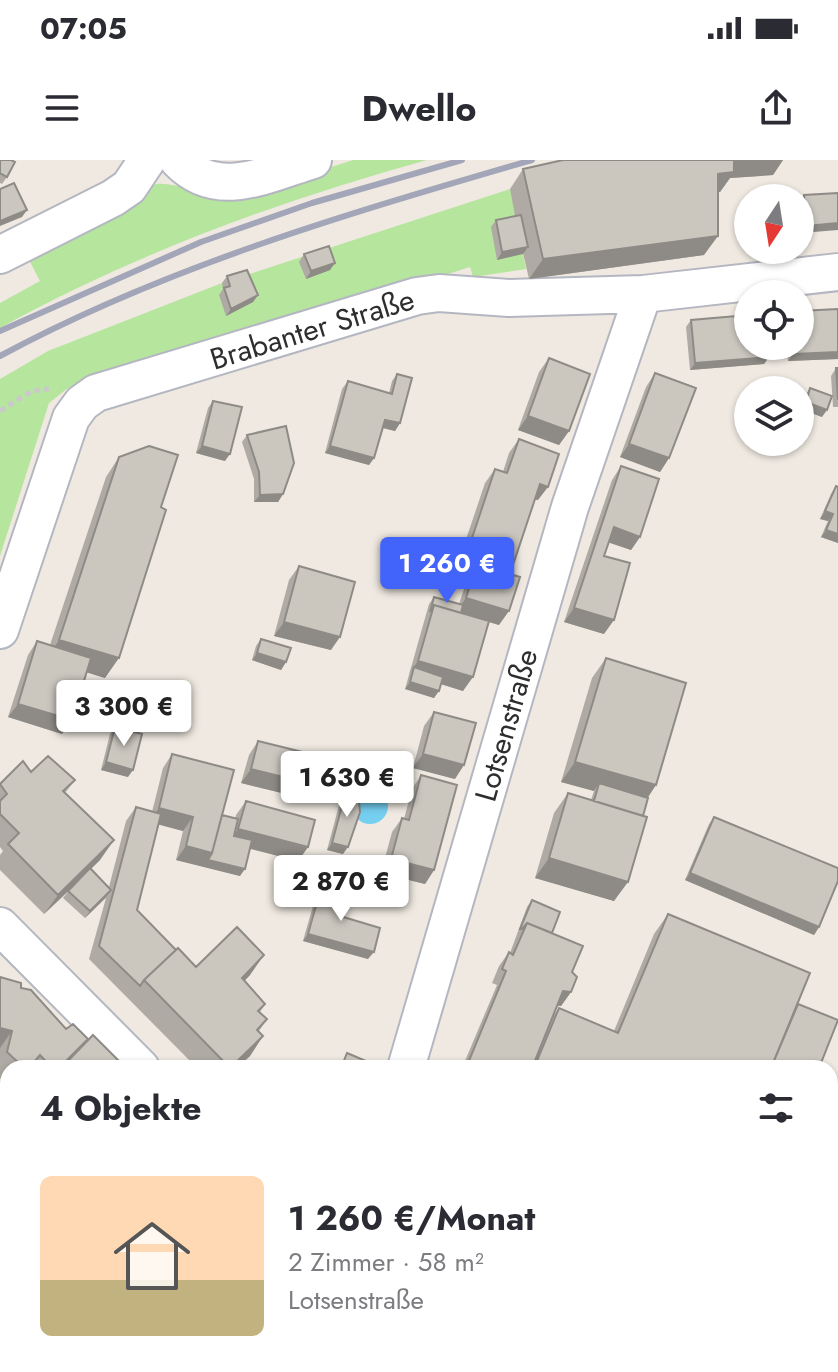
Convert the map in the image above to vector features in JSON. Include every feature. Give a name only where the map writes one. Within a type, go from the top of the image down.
[{"type":"street","points":[[0,255],[113,198],[129,187],[147,160]]},
{"type":"street","points":[[178,160],[199,177],[224,184],[313,160]]},
{"type":"street","name":"Brabanter Straße","points":[[0,630],[71,418],[82,403],[96,393],[417,296],[439,293],[509,298],[643,294],[838,272]]},
{"type":"street","name":"Lotsenstraße","points":[[408,1060],[570,507],[643,294]]},
{"type":"street","points":[[0,926],[133,1060]]},
{"type":"green space","points":[[353,160],[427,160],[317,193],[208,232],[102,276],[0,328],[0,303],[40,281],[27,256],[156,184],[233,199]]},
{"type":"green space","points":[[510,189],[526,269],[473,277],[470,267],[203,352],[68,388],[49,403],[0,556],[0,379],[48,351],[222,283]]},
{"type":"water","points":[[370,788],[383,793],[388,806],[383,819],[370,824],[357,819],[352,806],[357,793]]},
{"type":"building","points":[[0,160],[15,162],[7,177],[0,173]]},
{"type":"building","points":[[563,160],[734,160],[734,172],[718,174],[718,236],[543,259],[523,169]]},
{"type":"building","points":[[14,183],[27,210],[0,221],[0,189]]},
{"type":"building","points":[[838,193],[838,223],[814,225],[814,194]]},
{"type":"building","points":[[521,215],[528,247],[502,252],[496,220]]},
{"type":"building","points":[[329,246],[335,263],[311,271],[304,254]]},
{"type":"building","points":[[247,270],[258,295],[231,309],[224,288],[230,286],[227,276]]},
{"type":"building","points":[[838,309],[838,352],[814,353],[814,310]]},
{"type":"building","points":[[734,316],[734,360],[695,363],[691,320]]},
{"type":"building","points":[[549,358],[590,374],[569,431],[528,416]]},
{"type":"building","points":[[655,373],[696,388],[669,458],[629,444]]},
{"type":"building","points":[[397,374],[412,378],[400,423],[385,420],[374,458],[330,446],[348,381],[392,394]]},
{"type":"building","points":[[814,389],[832,396],[827,410],[814,405]]},
{"type":"building","points":[[213,401],[242,407],[230,454],[202,446]]},
{"type":"building","points":[[286,426],[294,463],[283,494],[260,495],[259,472],[247,435]]},
{"type":"building","points":[[519,439],[559,454],[548,487],[540,484],[510,574],[520,577],[509,611],[466,598],[477,563],[465,559],[495,469],[507,473]]},
{"type":"building","points":[[149,446],[178,455],[161,507],[166,510],[119,658],[59,640],[119,457]]},
{"type":"building","points":[[621,466],[659,479],[640,537],[614,527],[604,556],[630,563],[614,620],[574,608]]},
{"type":"building","points":[[836,486],[838,534],[826,530],[833,514],[825,511]]},
{"type":"building","points":[[299,566],[355,582],[340,637],[284,622]]},
{"type":"building","points":[[434,597],[463,605],[461,613],[434,605],[430,612]]},
{"type":"building","points":[[434,605],[489,621],[473,677],[418,661]]},
{"type":"building","points":[[261,639],[291,648],[286,662],[257,653]]},
{"type":"building","points":[[37,641],[91,658],[72,720],[18,704]]},
{"type":"building","points":[[606,658],[686,683],[656,785],[575,762]]},
{"type":"building","points":[[414,667],[443,677],[439,691],[410,682]]},
{"type":"building","points":[[434,712],[476,723],[464,765],[423,754]]},
{"type":"building","points":[[115,727],[142,734],[133,770],[106,762]]},
{"type":"building","points":[[258,741],[339,761],[332,789],[251,769]]},
{"type":"building","points":[[172,754],[234,770],[212,853],[186,846],[193,817],[159,808]]},
{"type":"building","points":[[48,756],[75,780],[63,791],[114,840],[58,895],[8,844],[19,833],[0,814],[0,801],[7,794],[0,784],[23,761],[31,772]]},
{"type":"building","points":[[421,775],[457,785],[434,870],[391,859],[402,818],[409,820]]},
{"type":"building","points":[[599,783],[648,798],[643,816],[594,801]]},
{"type":"building","points":[[346,791],[358,793],[360,812],[348,847],[332,843]]},
{"type":"building","points":[[568,793],[647,817],[628,882],[549,858]]},
{"type":"building","points":[[246,801],[315,820],[308,847],[238,829]]},
{"type":"building","points":[[136,807],[161,814],[137,910],[176,950],[140,986],[99,946]]},
{"type":"building","points":[[222,815],[238,819],[234,836],[252,840],[245,869],[208,860]]},
{"type":"building","points":[[714,817],[838,868],[838,881],[819,927],[690,873]]},
{"type":"building","points":[[90,868],[111,890],[90,911],[68,891]]},
{"type":"building","points":[[321,888],[347,895],[340,916],[380,928],[374,952],[308,934]]},
{"type":"building","points":[[532,900],[560,912],[552,933],[527,923],[520,929]]},
{"type":"building","points":[[668,914],[810,973],[774,1060],[537,1060],[559,1008],[618,1033]]},
{"type":"building","points":[[527,923],[583,946],[572,972],[577,977],[571,992],[563,991],[535,1060],[469,1060],[506,971],[502,969],[509,952],[513,955]]},
{"type":"building","points":[[237,927],[264,955],[242,978],[265,1004],[258,1011],[267,1019],[257,1030],[263,1036],[238,1060],[222,1060],[144,980],[178,948],[196,967]]},
{"type":"building","points":[[0,977],[21,983],[21,988],[31,990],[66,1029],[73,1024],[88,1039],[67,1060],[45,1060],[40,1055],[36,1060],[16,1060],[7,1052],[12,1031],[0,1028]]},
{"type":"building","points":[[798,1004],[838,1020],[822,1060],[774,1060]]},
{"type":"building","points":[[93,1035],[118,1060],[69,1060]]},
{"type":"building","points":[[347,1053],[364,1060],[344,1060]]},
{"type":"railway","points":[[0,331],[201,242],[312,203],[462,160]]},
{"type":"railway","points":[[0,356],[63,324],[194,268],[396,200],[532,160]]}]
